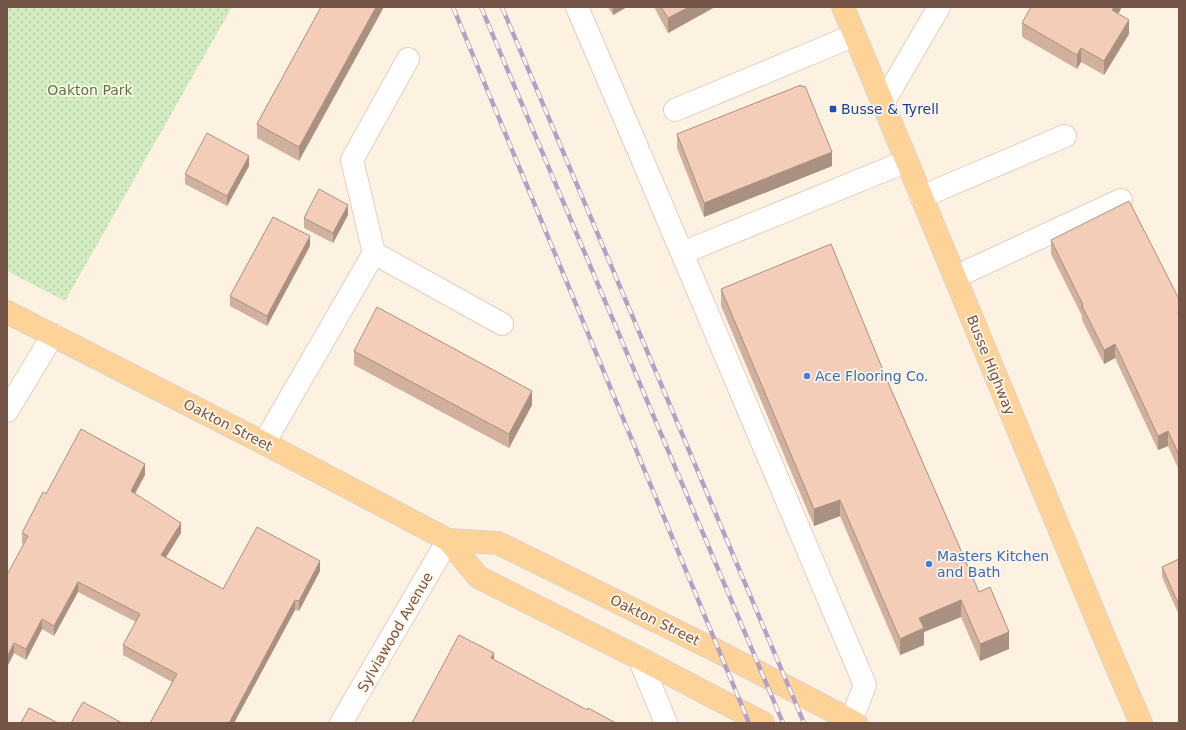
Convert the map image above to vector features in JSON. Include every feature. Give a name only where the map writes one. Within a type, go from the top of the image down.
[{"type":"main road","name":"Busse Highway","points":[[843,7],[1141,723]]},
{"type":"main road","name":"Oakton Street","points":[[7,312],[264,443],[448,540],[478,577],[639,658],[763,723]]},
{"type":"main road","name":"Oakton Street","points":[[448,540],[498,543],[719,652],[853,722]]},
{"type":"street","points":[[577,7],[865,685],[853,722]]},
{"type":"street","points":[[883,103],[939,7]]},
{"type":"street","points":[[675,110],[855,35]]},
{"type":"street","points":[[264,443],[374,253],[352,160],[408,58]]},
{"type":"street","points":[[921,197],[1066,136]]},
{"type":"street","points":[[682,253],[907,161]]},
{"type":"street","points":[[955,277],[1121,200]]},
{"type":"street","points":[[374,253],[502,324]]},
{"type":"street","points":[[7,411],[52,335]]},
{"type":"street","name":"Sylviawood Avenue","points":[[341,723],[448,540]]},
{"type":"street","points":[[639,658],[666,723]]},
{"type":"green space","name":"Oakton Park","points":[[7,7],[232,7],[65,301],[7,271]]},
{"type":"building","points":[[321,7],[376,7],[299,147],[257,124]]},
{"type":"building","points":[[661,7],[689,7],[668,18]]},
{"type":"building","points":[[1031,7],[1114,7],[1112,10],[1129,20],[1104,61],[1081,48],[1077,55],[1022,23]]},
{"type":"building","points":[[801,85],[802,87],[805,86],[832,152],[704,203],[677,134]]},
{"type":"building","points":[[207,133],[249,156],[227,196],[185,174]]},
{"type":"building","points":[[319,189],[348,205],[333,233],[304,218]]},
{"type":"building","points":[[1129,201],[1179,299],[1179,455],[1168,431],[1158,436],[1115,344],[1104,350],[1051,240]]},
{"type":"building","points":[[273,217],[310,236],[267,316],[230,296]]},
{"type":"building","points":[[831,244],[890,387],[979,592],[990,587],[1009,632],[980,644],[961,600],[919,618],[924,628],[900,639],[840,500],[814,509],[721,289]]},
{"type":"building","points":[[377,307],[532,391],[509,434],[354,351]]},
{"type":"building","points":[[81,429],[145,464],[131,491],[181,523],[161,555],[223,589],[257,527],[320,561],[299,601],[295,600],[229,723],[150,723],[177,674],[123,645],[140,614],[78,582],[54,626],[42,619],[26,649],[14,643],[7,657],[7,575],[28,536],[22,533],[43,492],[46,494]]},
{"type":"building","points":[[1179,559],[1179,605],[1162,567]]},
{"type":"building","points":[[459,635],[494,653],[491,658],[587,710],[588,708],[616,723],[412,723]]},
{"type":"building","points":[[83,702],[122,723],[71,723]]},
{"type":"building","points":[[29,708],[58,723],[21,723]]},
{"type":"railway","points":[[453,7],[749,723]]},
{"type":"railway","points":[[481,7],[783,723]]},
{"type":"railway","points":[[502,7],[804,723]]},
{"type":"place","name":"Busse & Tyrell","points":[[833,109]]},
{"type":"place","name":"Ace Flooring Co.","points":[[807,376]]},
{"type":"place","name":"Masters Kitchen and Bath","points":[[929,564]]}]
